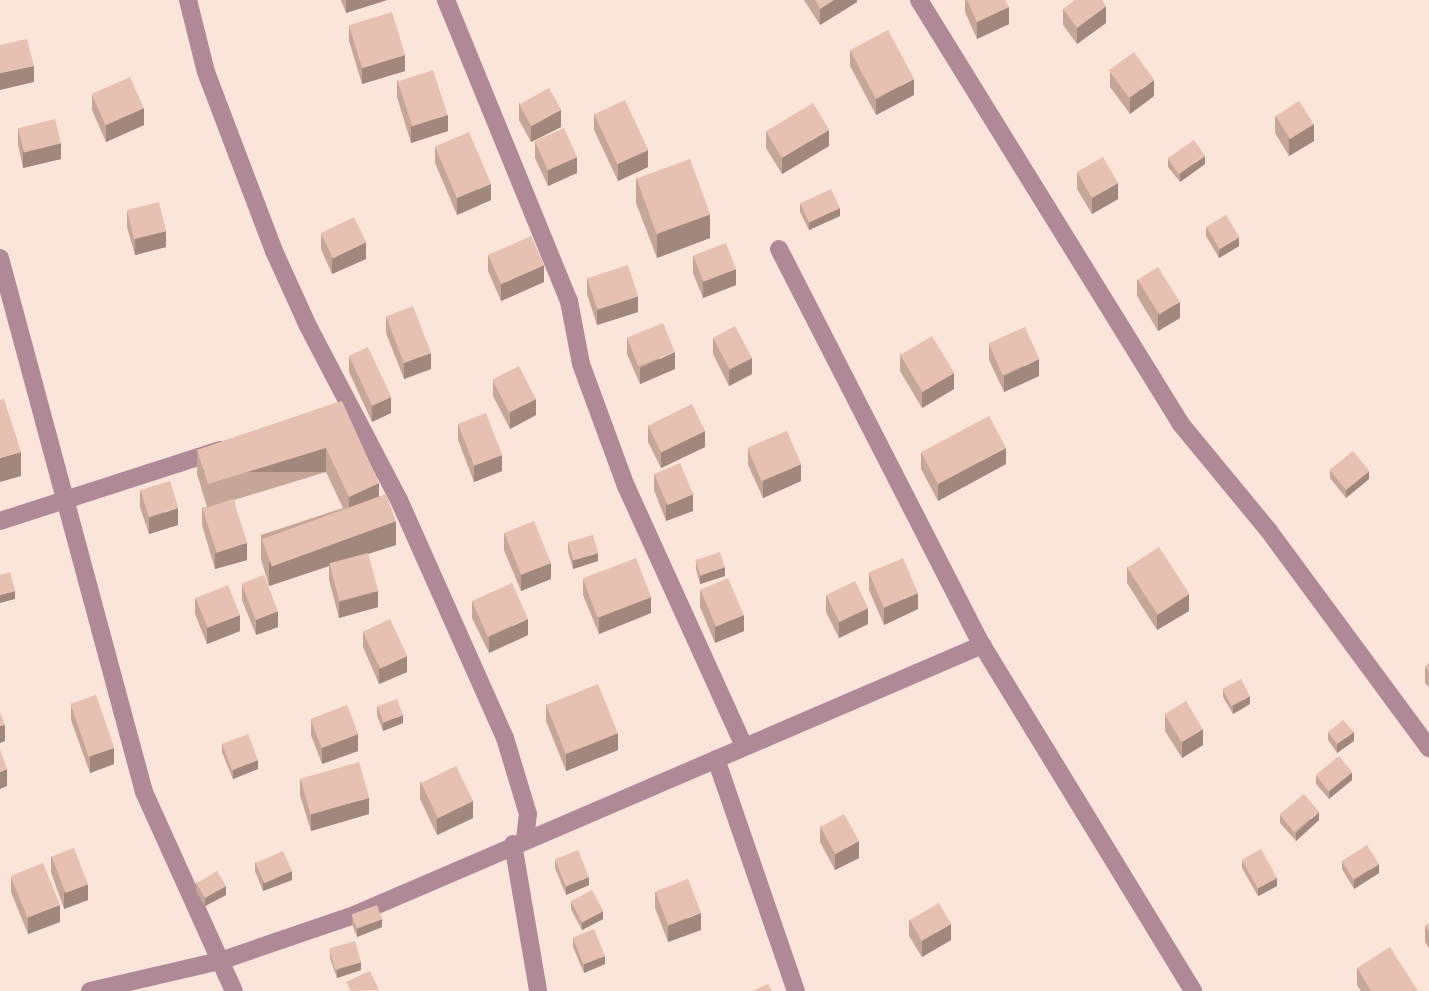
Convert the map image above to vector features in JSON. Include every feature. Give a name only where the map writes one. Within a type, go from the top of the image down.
[{"type":"street","points":[[188,0],[206,72],[274,251],[343,410],[399,500],[506,738],[528,814],[519,842],[538,991]]},
{"type":"street","points":[[446,0],[569,301],[581,364],[626,486],[744,746]]},
{"type":"street","points":[[919,0],[1180,423],[1269,531],[1429,748]]},
{"type":"street","points":[[779,249],[982,645],[1193,991]]},
{"type":"street","points":[[0,258],[6,302],[144,792],[234,991]]},
{"type":"street","points":[[0,521],[232,446]]},
{"type":"street","points":[[90,991],[220,961],[354,915],[982,645]]},
{"type":"street","points":[[716,759],[796,991]]},
{"type":"building","points":[[815,0],[834,0],[820,9]]},
{"type":"building","points":[[967,0],[1005,0],[1009,7],[977,22]]},
{"type":"building","points":[[1075,0],[1102,0],[1106,6],[1077,28],[1063,9]]},
{"type":"building","points":[[392,12],[405,55],[362,68],[349,25]]},
{"type":"building","points":[[888,30],[914,79],[876,99],[850,50]]},
{"type":"building","points":[[27,39],[34,66],[0,73],[0,45]]},
{"type":"building","points":[[1134,52],[1154,80],[1129,98],[1109,70]]},
{"type":"building","points":[[433,70],[448,115],[412,126],[398,81]]},
{"type":"building","points":[[130,77],[144,108],[105,125],[92,94]]},
{"type":"building","points":[[549,88],[561,110],[531,126],[519,104]]},
{"type":"building","points":[[625,100],[648,150],[617,164],[594,114]]},
{"type":"building","points":[[1299,101],[1314,124],[1290,139],[1276,116]]},
{"type":"building","points":[[813,103],[829,130],[782,158],[766,131]]},
{"type":"building","points":[[55,119],[61,143],[24,152],[18,128]]},
{"type":"building","points":[[564,128],[577,157],[548,170],[535,141]]},
{"type":"building","points":[[469,132],[491,184],[457,198],[435,146]]},
{"type":"building","points":[[1194,140],[1205,156],[1179,174],[1168,158]]},
{"type":"building","points":[[1103,157],[1118,183],[1092,198],[1077,172]]},
{"type":"building","points":[[690,159],[710,214],[657,234],[636,178]]},
{"type":"building","points":[[831,189],[840,208],[809,222],[800,203]]},
{"type":"building","points":[[159,202],[166,231],[134,239],[127,210]]},
{"type":"building","points":[[1226,215],[1239,237],[1220,249],[1206,227]]},
{"type":"building","points":[[354,217],[366,242],[333,258],[321,233]]},
{"type":"building","points":[[531,236],[544,265],[501,284],[488,255]]},
{"type":"building","points":[[726,243],[736,269],[703,282],[693,256]]},
{"type":"building","points":[[628,265],[638,296],[597,310],[587,278]]},
{"type":"building","points":[[1158,267],[1180,302],[1159,314],[1138,280]]},
{"type":"building","points":[[413,306],[431,353],[404,363],[386,316]]},
{"type":"building","points":[[663,323],[675,352],[638,366],[627,338]]},
{"type":"building","points":[[735,326],[752,358],[730,370],[713,338]]},
{"type":"building","points":[[1025,327],[1039,359],[1003,375],[988,343]]},
{"type":"building","points":[[932,336],[954,373],[922,392],[900,355]]},
{"type":"building","points":[[368,347],[391,397],[372,406],[349,356]]},
{"type":"building","points":[[519,366],[536,399],[509,413],[492,380]]},
{"type":"building","points":[[4,399],[21,452],[0,458],[0,400]]},
{"type":"building","points":[[342,401],[379,483],[349,497],[326,448],[208,484],[197,450]]},
{"type":"building","points":[[692,404],[705,431],[661,452],[648,425]]},
{"type":"building","points":[[486,413],[502,455],[474,466],[458,424]]},
{"type":"building","points":[[989,416],[1006,448],[938,484],[921,452]]},
{"type":"building","points":[[787,431],[801,464],[761,481],[747,448]]},
{"type":"building","points":[[1353,451],[1369,471],[1346,490],[1330,470]]},
{"type":"building","points":[[680,463],[693,494],[668,505],[654,474]]},
{"type":"building","points":[[170,481],[178,508],[149,517],[140,490]]},
{"type":"building","points":[[386,494],[396,521],[272,566],[262,539]]},
{"type":"building","points":[[233,499],[247,543],[217,553],[203,509]]},
{"type":"building","points":[[534,521],[551,563],[521,575],[504,533]]},
{"type":"building","points":[[593,535],[598,553],[573,560],[568,542]]},
{"type":"building","points":[[1159,547],[1189,594],[1158,615],[1127,568]]},
{"type":"building","points":[[720,552],[725,567],[700,575],[695,560]]},
{"type":"building","points":[[368,553],[378,591],[339,601],[329,563]]},
{"type":"building","points":[[636,558],[651,597],[598,618],[583,578]]},
{"type":"building","points":[[903,558],[918,593],[884,607],[869,572]]},
{"type":"building","points":[[10,572],[15,591],[0,595],[0,575]]},
{"type":"building","points":[[264,575],[278,611],[256,620],[242,584]]},
{"type":"building","points":[[728,578],[744,615],[716,627],[700,590]]},
{"type":"building","points":[[855,581],[868,608],[839,622],[826,595]]},
{"type":"building","points":[[512,583],[528,619],[488,637],[472,601]]},
{"type":"building","points":[[228,585],[240,615],[208,628],[196,598]]},
{"type":"building","points":[[390,619],[407,656],[380,669],[363,632]]},
{"type":"building","points":[[1241,679],[1250,696],[1231,706],[1222,689]]},
{"type":"building","points":[[598,684],[618,733],[566,754],[546,705]]},
{"type":"building","points":[[96,695],[114,748],[89,757],[70,704]]},
{"type":"building","points":[[397,699],[403,715],[383,722],[377,707]]},
{"type":"building","points":[[1186,701],[1203,729],[1182,742],[1165,714]]},
{"type":"building","points":[[347,705],[358,734],[322,748],[311,719]]},
{"type":"building","points":[[0,712],[5,725],[0,726]]},
{"type":"building","points":[[1343,720],[1354,732],[1337,744],[1328,732]]},
{"type":"building","points":[[248,734],[258,760],[232,770],[222,744]]},
{"type":"building","points":[[0,750],[7,769],[0,772]]},
{"type":"building","points":[[1339,756],[1352,772],[1329,791],[1316,775]]},
{"type":"building","points":[[359,762],[369,798],[311,814],[300,779]]},
{"type":"building","points":[[456,766],[473,801],[438,818],[421,783]]},
{"type":"building","points":[[1304,794],[1319,812],[1294,832],[1279,815]]},
{"type":"building","points":[[844,814],[859,841],[835,854],[820,827]]},
{"type":"building","points":[[1367,845],[1379,864],[1353,880],[1342,861]]},
{"type":"building","points":[[74,848],[88,884],[66,893],[52,857]]},
{"type":"building","points":[[1261,849],[1277,878],[1258,889],[1242,860]]},
{"type":"building","points":[[578,850],[589,877],[566,886],[555,859]]},
{"type":"building","points":[[283,851],[292,871],[265,883],[256,863]]},
{"type":"building","points":[[43,863],[60,905],[27,918],[11,876]]},
{"type":"building","points":[[217,871],[226,886],[205,898],[196,883]]},
{"type":"building","points":[[688,879],[701,913],[668,925],[655,892]]},
{"type":"building","points":[[592,890],[603,911],[582,922],[571,901]]},
{"type":"building","points":[[939,903],[951,924],[922,941],[910,920]]},
{"type":"building","points":[[377,905],[382,919],[357,928],[352,914]]},
{"type":"building","points":[[594,929],[605,956],[584,965],[573,938]]},
{"type":"building","points":[[355,941],[361,962],[335,970],[329,948]]},
{"type":"building","points":[[1390,947],[1418,991],[1371,991],[1357,968]]},
{"type":"building","points":[[370,971],[379,990],[351,991],[346,982]]},
{"type":"building","points":[[768,984],[772,991],[753,991]]}]
